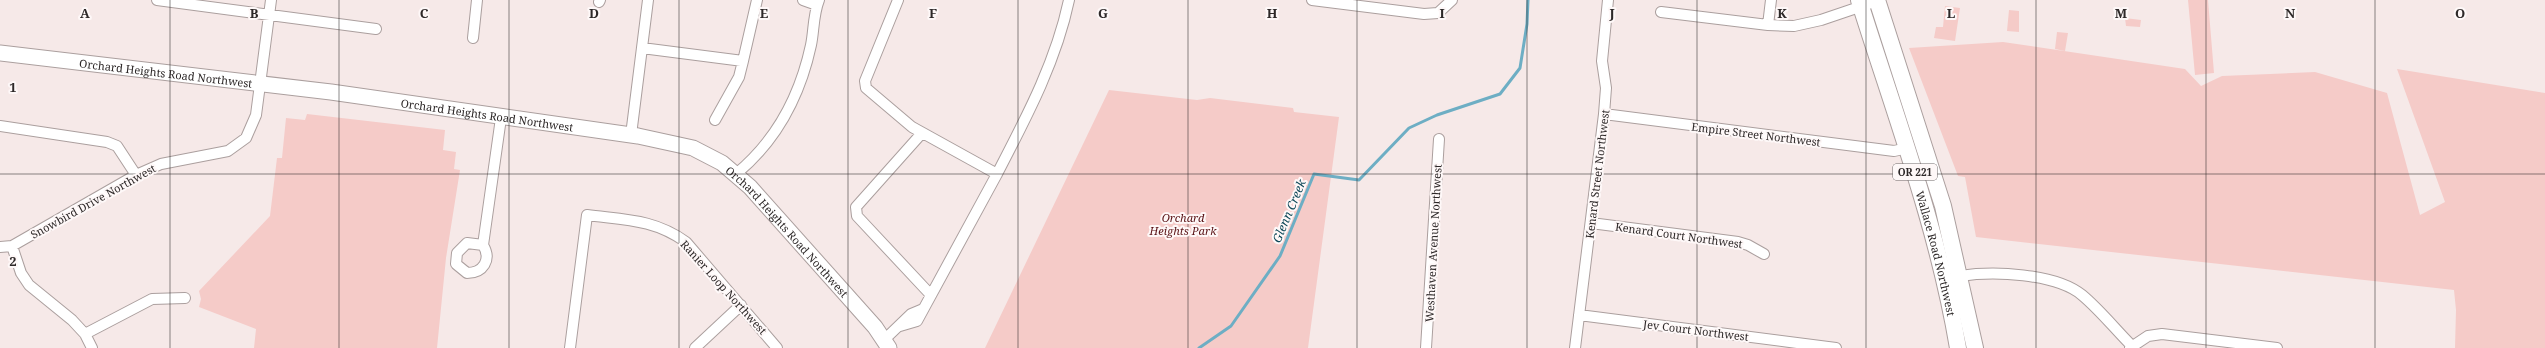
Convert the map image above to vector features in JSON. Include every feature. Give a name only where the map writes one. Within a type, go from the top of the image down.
[{"type":"main road","name":"Wallace Road Northwest","points":[[1877,0],[1927,156],[1960,276],[1975,348]]},
{"type":"main road","name":"Wallace Road Northwest","points":[[1859,3],[1908,148],[1940,262],[1958,348]]},
{"type":"main road","name":"Orchard Heights Road Northwest","points":[[0,53],[90,65],[260,83],[501,118],[631,135],[693,148],[722,163],[736,174],[839,287],[886,344]]},
{"type":"street","points":[[157,0],[376,29]]},
{"type":"street","name":"Snowbird Drive Northwest","points":[[12,246],[136,175],[161,164],[221,154],[234,148],[246,138],[254,122],[271,0]]},
{"type":"street","points":[[473,38],[477,0]]},
{"type":"street","points":[[631,135],[648,0]]},
{"type":"street","points":[[715,120],[739,77],[744,61],[757,0]]},
{"type":"street","points":[[736,174],[764,146],[796,94],[808,56],[818,2],[803,0]]},
{"type":"street","points":[[898,0],[865,81],[866,88],[892,112],[922,133],[997,174]]},
{"type":"street","points":[[886,344],[910,314],[923,309],[997,174],[1043,81],[1056,49],[1068,0]]},
{"type":"street","points":[[1312,0],[1424,14],[1438,13],[1452,0]]},
{"type":"street","name":"Kenard Street Northwest","points":[[1575,348],[1604,114],[1606,88],[1602,61],[1608,0]]},
{"type":"street","points":[[1768,25],[1771,0]]},
{"type":"street","points":[[1661,12],[1768,25],[1794,26],[1821,20],[1859,3],[1877,0]]},
{"type":"street","points":[[642,48],[744,61]]},
{"type":"street","name":"Empire Street Northwest","points":[[1604,114],[1894,151],[1908,148]]},
{"type":"street","points":[[483,245],[501,118]]},
{"type":"street","points":[[0,126],[107,142],[118,146],[136,175]]},
{"type":"street","points":[[922,133],[856,207],[857,216],[930,294]]},
{"type":"street","name":"Westhaven Avenue Northwest","points":[[1426,348],[1439,139]]},
{"type":"street","name":"Ranier Loop Northwest","points":[[570,348],[586,215],[653,224],[669,230],[686,242],[777,348]]},
{"type":"street","name":"Kenard Court Northwest","points":[[1591,223],[1738,242],[1748,245],[1764,254]]},
{"type":"street","points":[[0,247],[12,246],[21,273],[29,285],[63,312],[84,334],[92,348]]},
{"type":"street","points":[[1960,276],[1987,273],[2046,280],[2070,288],[2082,295],[2130,347],[2148,336],[2162,334],[2273,348]]},
{"type":"street","points":[[84,334],[152,299],[185,298]]},
{"type":"street","points":[[695,348],[741,305]]},
{"type":"street","name":"Jev Court Northwest","points":[[1579,315],[1762,343],[1836,348]]},
{"type":"green space","points":[[2188,0],[2208,0],[2214,73],[2195,75]]},
{"type":"green space","points":[[1945,6],[1960,8],[1955,41],[1934,38],[1936,27],[1943,27]]},
{"type":"green space","points":[[2009,10],[2019,11],[2019,32],[2007,31]]},
{"type":"green space","points":[[2125,18],[2141,20],[2140,27],[2126,26]]},
{"type":"green space","points":[[2057,32],[2068,33],[2065,51],[2055,49]]},
{"type":"green space","points":[[2003,42],[2185,69],[2201,86],[2222,76],[2315,72],[2387,93],[2420,215],[2445,202],[2397,69],[2545,93],[2545,348],[2455,348],[2456,310],[2454,290],[1976,237],[1965,177],[1958,176],[1909,48]]},
{"type":"green space","name":"Orchard Heights Park","points":[[1109,90],[1197,100],[1210,98],[1293,108],[1294,112],[1339,117],[1308,348],[985,348]]},
{"type":"green space","points":[[307,114],[445,130],[443,150],[456,152],[454,169],[460,170],[446,258],[437,348],[254,348],[256,329],[199,307],[201,299],[199,291],[270,216],[277,158],[282,158],[286,118],[305,120]]},
{"type":"waterway","name":"Glenn Creek","points":[[1199,348],[1231,326],[1280,256],[1314,174],[1359,180],[1409,128],[1437,115],[1500,94],[1520,68],[1527,24],[1528,0]]}]
